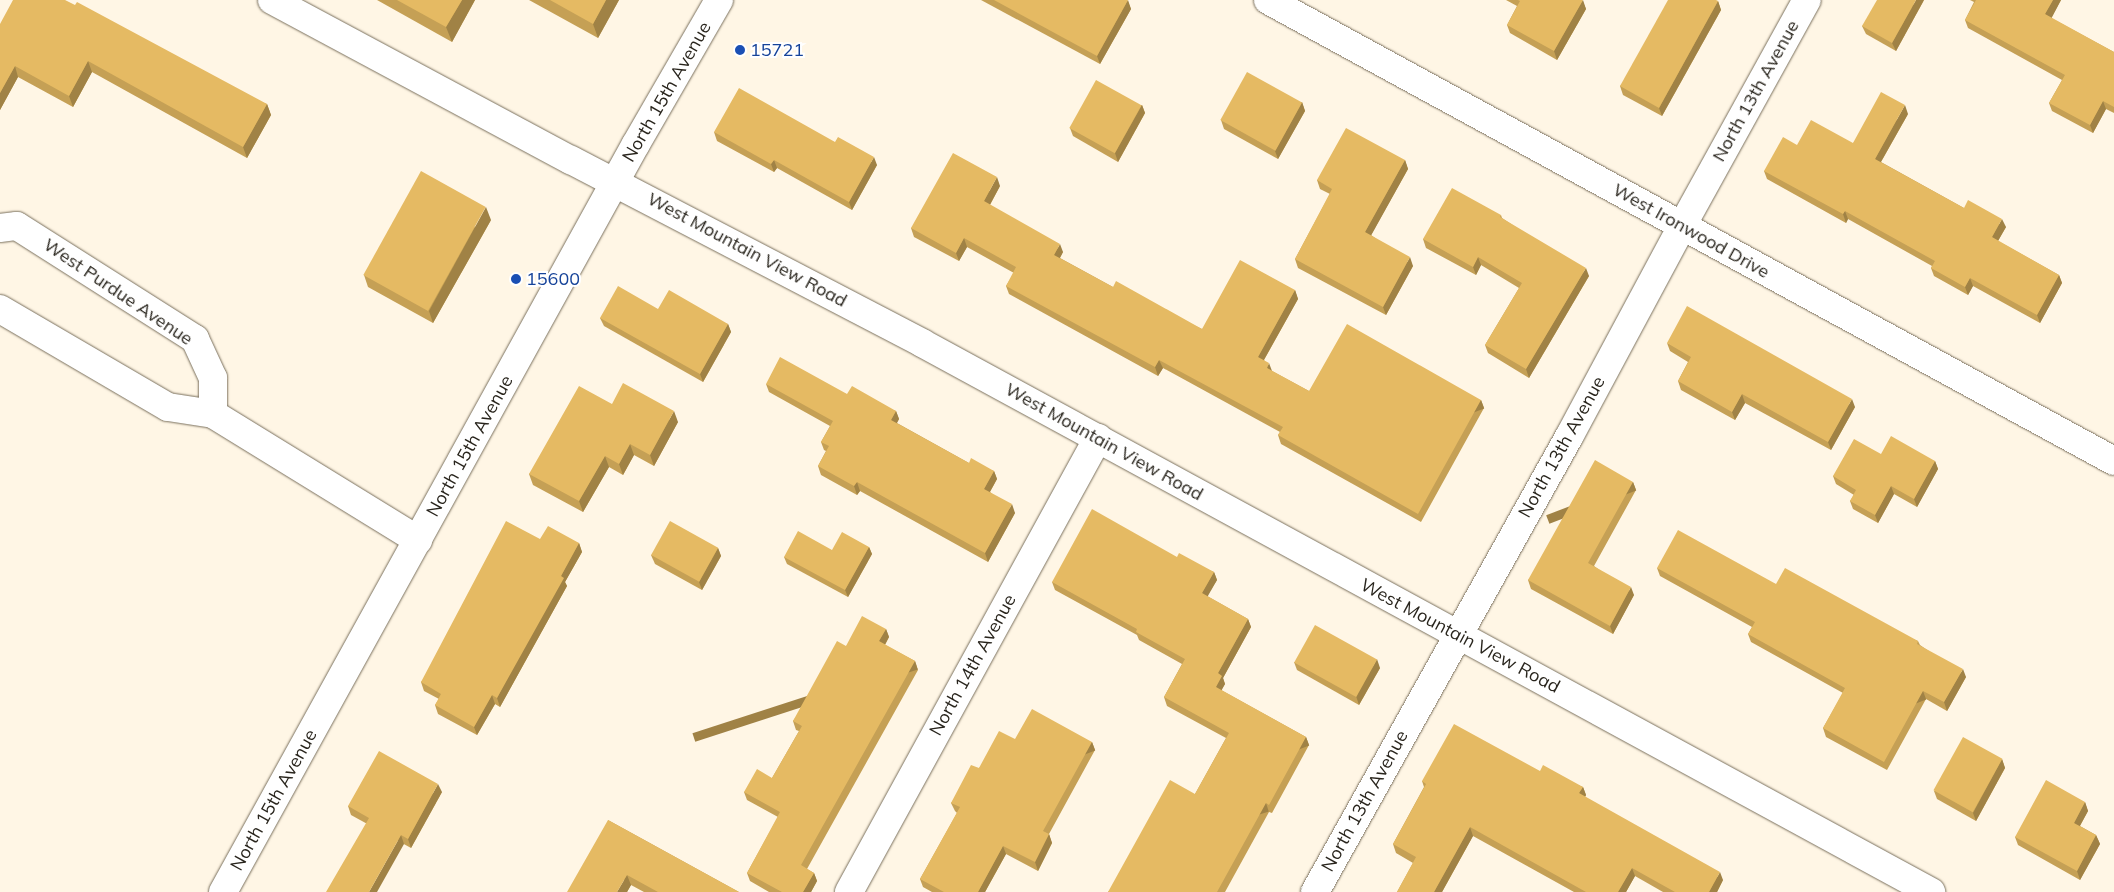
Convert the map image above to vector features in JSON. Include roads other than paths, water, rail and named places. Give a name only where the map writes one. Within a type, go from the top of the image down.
[{"type":"street","name":"West Mountain View Road","points":[[272,0],[836,297],[1931,892]]},
{"type":"street","name":"North 15th Avenue","points":[[223,892],[616,182],[719,0]]},
{"type":"street","name":"West Ironwood Drive","points":[[1268,0],[2114,461]]},
{"type":"street","name":"North 13th Avenue","points":[[1315,892],[1570,434],[1807,0]]},
{"type":"street","name":"West Purdue Avenue","points":[[0,228],[18,226],[195,339],[213,378],[212,414]]},
{"type":"street","points":[[0,309],[168,407],[212,414],[418,540]]},
{"type":"street","name":"North 14th Avenue","points":[[849,892],[1098,438]]},
{"type":"place","name":"15721","points":[[740,50]]},
{"type":"place","name":"15600","points":[[516,279]]}]
